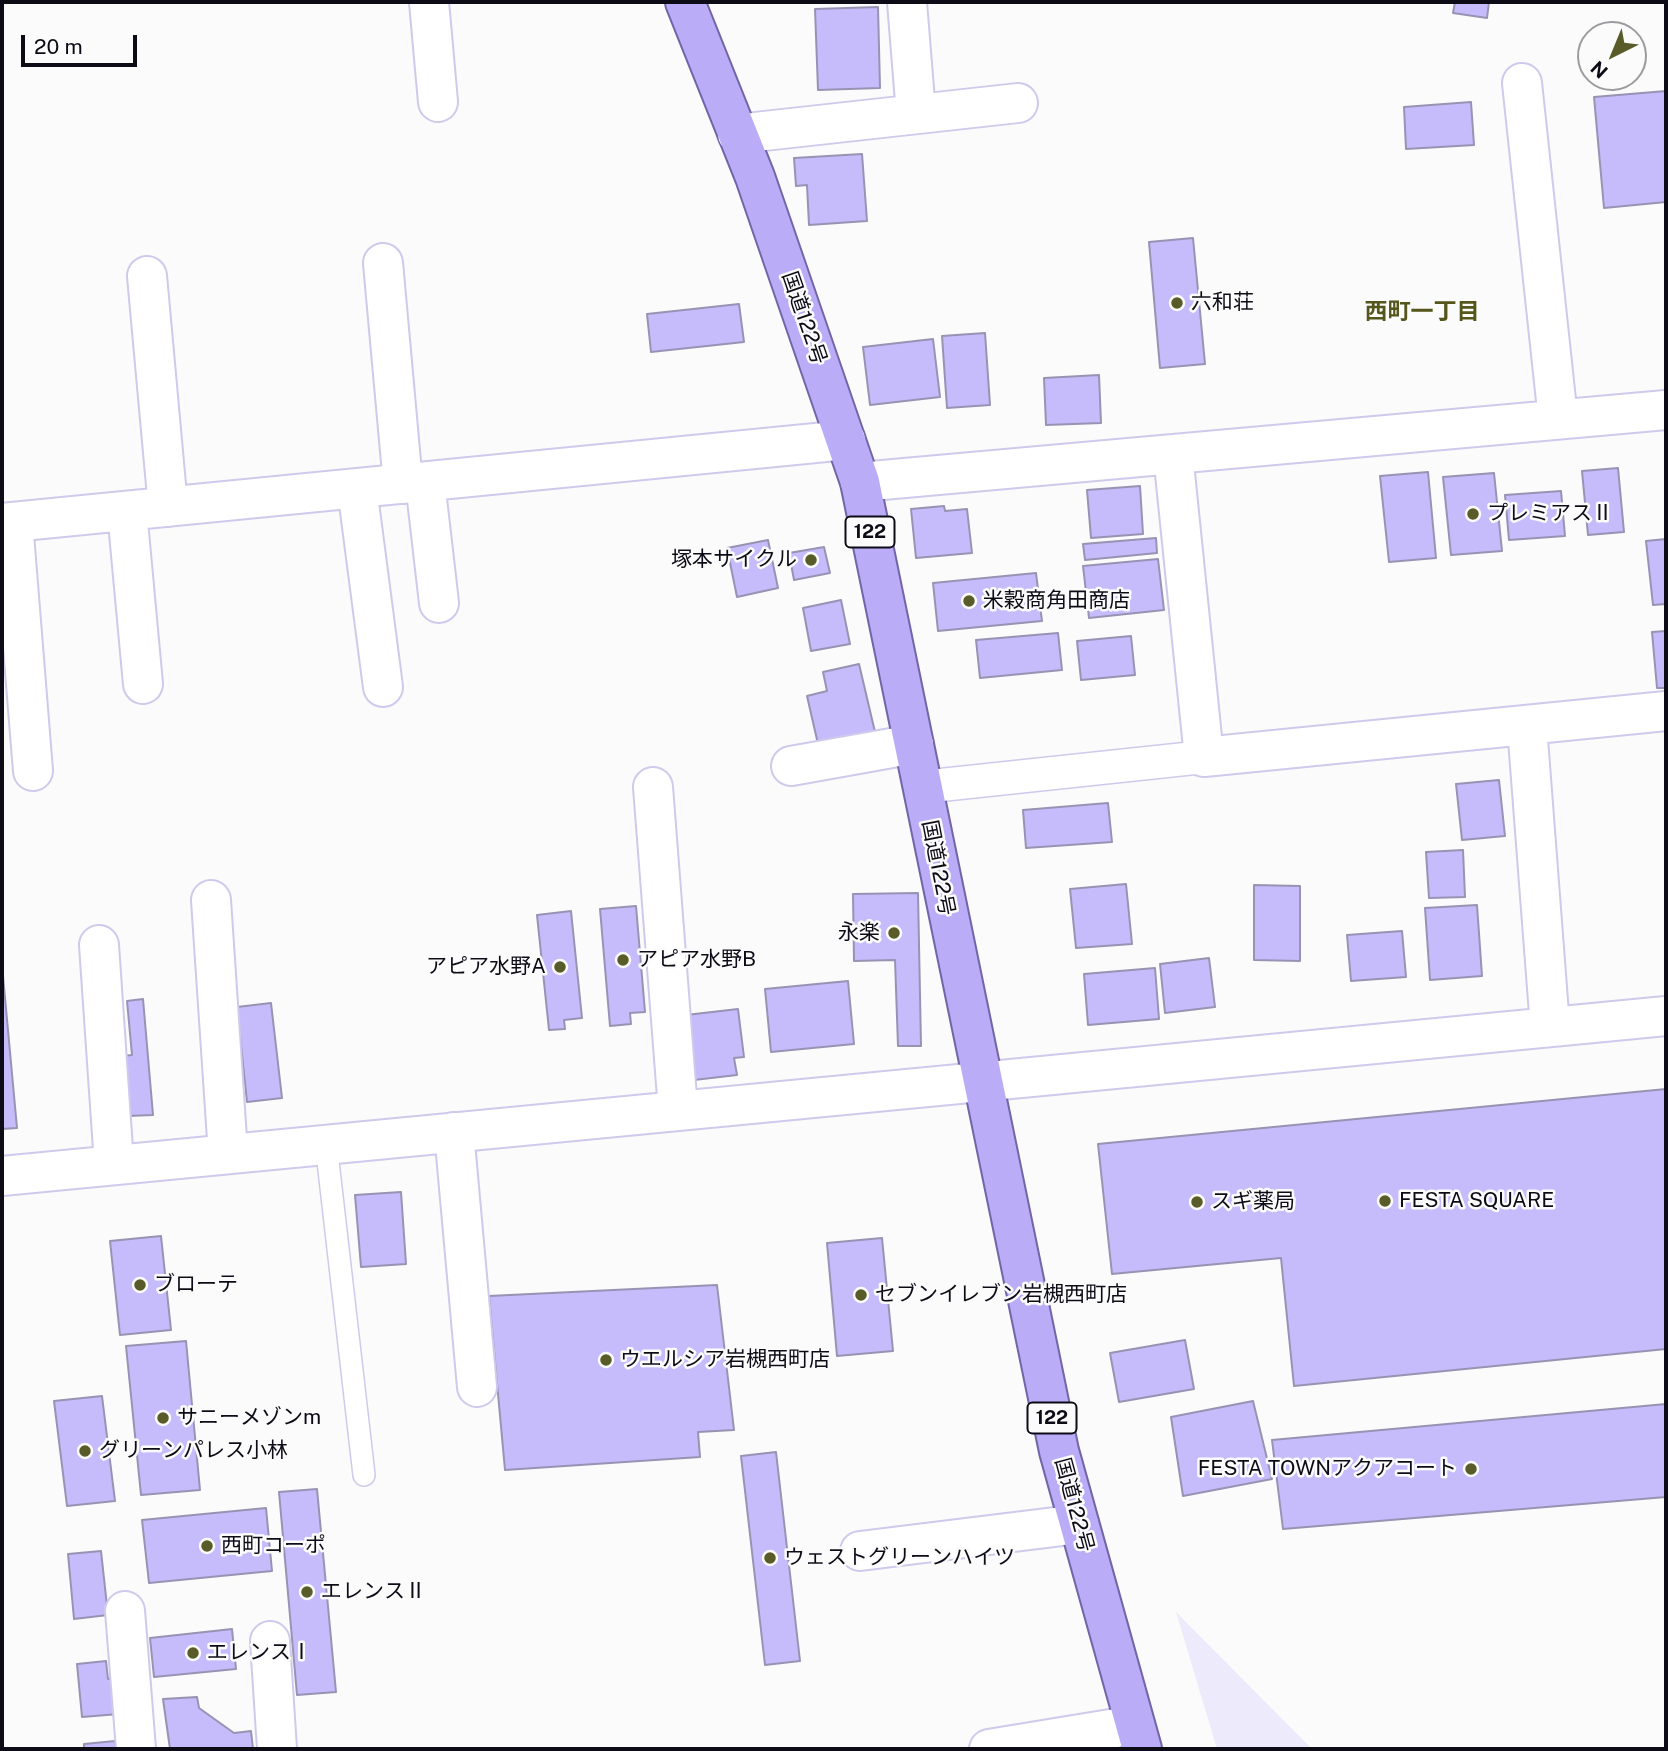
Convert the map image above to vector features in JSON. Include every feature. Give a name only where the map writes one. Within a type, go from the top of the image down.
[{"type":"highway","name":"国道122号","points":[[685,2],[755,177],[860,482],[1059,1451],[1138,1737]]},
{"type":"street","points":[[429,2],[438,102]]},
{"type":"street","points":[[907,2],[916,114]]},
{"type":"street","points":[[1522,83],[1558,419]]},
{"type":"street","points":[[737,134],[1018,103]]},
{"type":"street","points":[[383,263],[414,483],[439,603]]},
{"type":"street","points":[[147,276],[169,507]]},
{"type":"street","points":[[860,482],[1666,410]]},
{"type":"street","points":[[33,771],[8,523],[846,440]]},
{"type":"street","points":[[1173,454],[1204,757]]},
{"type":"street","points":[[357,488],[383,687]]},
{"type":"street","points":[[127,511],[143,684]]},
{"type":"street","points":[[922,788],[1666,710]]},
{"type":"street","points":[[1527,726],[1550,1027]]},
{"type":"street","points":[[791,766],[914,744]]},
{"type":"street","points":[[653,787],[678,1110]]},
{"type":"street","points":[[211,900],[228,1154]]},
{"type":"street","points":[[99,945],[114,1164]]},
{"type":"street","points":[[2,1176],[1666,1016]]},
{"type":"street","points":[[454,1132],[477,1387]]},
{"type":"street","points":[[860,1551],[1079,1524]]},
{"type":"street","points":[[125,1611],[136,1749]]},
{"type":"street","points":[[270,1641],[277,1749]]},
{"type":"street","points":[[989,1749],[1138,1737]]},
{"type":"lane","points":[[326,1144],[364,1475]]},
{"type":"shaded area","points":[[1176,1612],[1312,1749],[1217,1749]]},
{"type":"building","points":[[1455,2],[1489,2],[1487,18],[1453,13]]},
{"type":"building","points":[[878,7],[880,88],[818,90],[815,9]]},
{"type":"building","points":[[1666,91],[1666,202],[1604,208],[1594,97]]},
{"type":"building","points":[[1471,102],[1474,145],[1406,149],[1404,107]]},
{"type":"building","points":[[862,154],[867,221],[809,225],[807,185],[796,186],[794,158]]},
{"type":"building","name":"六和荘","points":[[1193,238],[1205,364],[1160,368],[1149,242]]},
{"type":"building","points":[[739,304],[744,342],[651,352],[647,314]]},
{"type":"building","points":[[985,333],[990,405],[947,408],[942,336]]},
{"type":"building","points":[[933,339],[940,397],[870,405],[863,347]]},
{"type":"building","points":[[1099,375],[1101,423],[1046,425],[1044,378]]},
{"type":"building","points":[[1618,468],[1624,532],[1588,535],[1582,471]]},
{"type":"building","points":[[1428,472],[1436,558],[1389,562],[1380,476]]},
{"type":"building","name":"プレミアスⅡ","points":[[1494,473],[1502,551],[1451,555],[1443,477]]},
{"type":"building","points":[[1140,486],[1143,534],[1091,538],[1087,490]]},
{"type":"building","points":[[1561,491],[1565,536],[1509,540],[1505,495]]},
{"type":"building","points":[[944,506],[945,511],[967,509],[972,553],[916,558],[911,509]]},
{"type":"building","points":[[1156,538],[1157,553],[1085,560],[1083,544]]},
{"type":"building","points":[[1666,539],[1666,604],[1653,605],[1646,541]]},
{"type":"building","points":[[768,540],[778,588],[737,597],[727,548]]},
{"type":"building","points":[[824,547],[830,573],[794,580],[789,553]]},
{"type":"building","points":[[1158,559],[1164,610],[1089,618],[1083,566]]},
{"type":"building","points":[[1036,573],[1042,621],[938,631],[933,583]]},
{"type":"building","points":[[841,600],[850,644],[811,651],[803,608]]},
{"type":"building","points":[[1666,631],[1666,688],[1657,688],[1652,632]]},
{"type":"building","points":[[1058,633],[1062,670],[980,678],[976,640]]},
{"type":"building","points":[[1131,636],[1135,675],[1081,680],[1077,641]]},
{"type":"building","points":[[859,664],[875,732],[818,744],[807,696],[827,691],[823,672]]},
{"type":"building","points":[[1499,780],[1505,836],[1462,840],[1456,784]]},
{"type":"building","points":[[1108,803],[1112,842],[1026,848],[1023,810]]},
{"type":"building","points":[[1463,850],[1465,897],[1429,898],[1426,852]]},
{"type":"building","points":[[1126,884],[1132,944],[1076,948],[1070,889]]},
{"type":"building","points":[[1254,885],[1300,886],[1300,961],[1254,960]]},
{"type":"building","points":[[918,893],[921,1046],[898,1046],[895,960],[854,961],[853,894]]},
{"type":"building","points":[[1477,905],[1482,976],[1430,980],[1425,908]]},
{"type":"building","name":"アピア水野B","points":[[636,906],[645,1012],[630,1013],[631,1024],[610,1026],[600,909]]},
{"type":"building","name":"アピア水野A","points":[[571,911],[582,1018],[564,1020],[565,1029],[549,1030],[537,915]]},
{"type":"building","points":[[1402,931],[1406,977],[1351,981],[1347,935]]},
{"type":"building","points":[[1209,958],[1215,1007],[1165,1013],[1160,964]]},
{"type":"building","points":[[2,965],[17,1128],[2,1129]]},
{"type":"building","points":[[1155,968],[1159,1019],[1088,1025],[1084,974]]},
{"type":"building","points":[[848,981],[854,1044],[771,1052],[765,989]]},
{"type":"building","points":[[143,999],[153,1115],[128,1116],[123,1056],[132,1055],[127,1001]]},
{"type":"building","points":[[271,1003],[282,1098],[247,1102],[237,1007]]},
{"type":"building","points":[[738,1009],[744,1057],[734,1058],[737,1075],[694,1080],[686,1015]]},
{"type":"building","name":"FESTA SQUARE","points":[[1666,1089],[1666,1349],[1294,1386],[1281,1258],[1112,1274],[1098,1144]]},
{"type":"building","points":[[401,1192],[406,1264],[361,1267],[355,1195]]},
{"type":"building","name":"ブローテ","points":[[161,1236],[171,1330],[120,1335],[110,1241]]},
{"type":"building","points":[[882,1238],[893,1351],[837,1356],[827,1243]]},
{"type":"building","points":[[717,1285],[734,1430],[698,1432],[700,1457],[505,1470],[489,1296]]},
{"type":"building","points":[[1185,1340],[1194,1389],[1119,1402],[1110,1353]]},
{"type":"building","name":"サニーメゾンm","points":[[186,1341],[200,1490],[141,1495],[126,1346]]},
{"type":"building","name":"グリーンパレス小林","points":[[102,1396],[115,1501],[67,1506],[54,1401]]},
{"type":"building","points":[[1253,1401],[1272,1479],[1183,1496],[1171,1417]]},
{"type":"building","name":"FESTA TOWNアクアコート","points":[[1666,1404],[1666,1497],[1283,1529],[1272,1440]]},
{"type":"building","name":"ウェストグリーンハイツ","points":[[776,1452],[800,1661],[765,1665],[741,1456]]},
{"type":"building","name":"エレンスⅡ","points":[[317,1489],[336,1692],[297,1695],[279,1492]]},
{"type":"building","name":"西町コーポ","points":[[266,1508],[272,1571],[149,1583],[142,1520]]},
{"type":"building","points":[[101,1551],[108,1615],[74,1619],[68,1554]]},
{"type":"building","name":"エレンスⅠ","points":[[232,1629],[236,1669],[154,1677],[150,1638]]},
{"type":"building","points":[[106,1661],[108,1679],[116,1678],[119,1714],[82,1717],[77,1664]]},
{"type":"building","points":[[197,1697],[199,1708],[234,1733],[251,1731],[253,1749],[170,1749],[163,1699]]},
{"type":"building","points":[[115,1741],[116,1749],[84,1749],[84,1744]]},
{"type":"place","name":"六和荘","points":[[1177,303]]},
{"type":"place","name":"プレミアスⅡ","points":[[1473,514]]},
{"type":"place","name":"塚本サイクル","points":[[811,560]]},
{"type":"place","name":"米穀商角田商店","points":[[969,601]]},
{"type":"place","name":"永楽","points":[[894,933]]},
{"type":"place","name":"アピア水野B","points":[[623,960]]},
{"type":"place","name":"アピア水野A","points":[[560,967]]},
{"type":"place","name":"FESTA SQUARE","points":[[1385,1201]]},
{"type":"place","name":"スギ薬局","points":[[1197,1202]]},
{"type":"place","name":"ブローテ","points":[[140,1285]]},
{"type":"place","name":"セブンイレブン岩槻西町店","points":[[861,1295]]},
{"type":"place","name":"ウエルシア岩槻西町店","points":[[606,1360]]},
{"type":"place","name":"サニーメゾンm","points":[[163,1418]]},
{"type":"place","name":"グリーンパレス小林","points":[[85,1451]]},
{"type":"place","name":"FESTA TOWNアクアコート","points":[[1471,1469]]},
{"type":"place","name":"西町コーポ","points":[[207,1546]]},
{"type":"place","name":"ウェストグリーンハイツ","points":[[770,1558]]},
{"type":"place","name":"エレンスⅡ","points":[[307,1592]]},
{"type":"place","name":"エレンスⅠ","points":[[193,1653]]},
{"type":"district","name":"西町一丁目","points":[[1422,312]]}]
